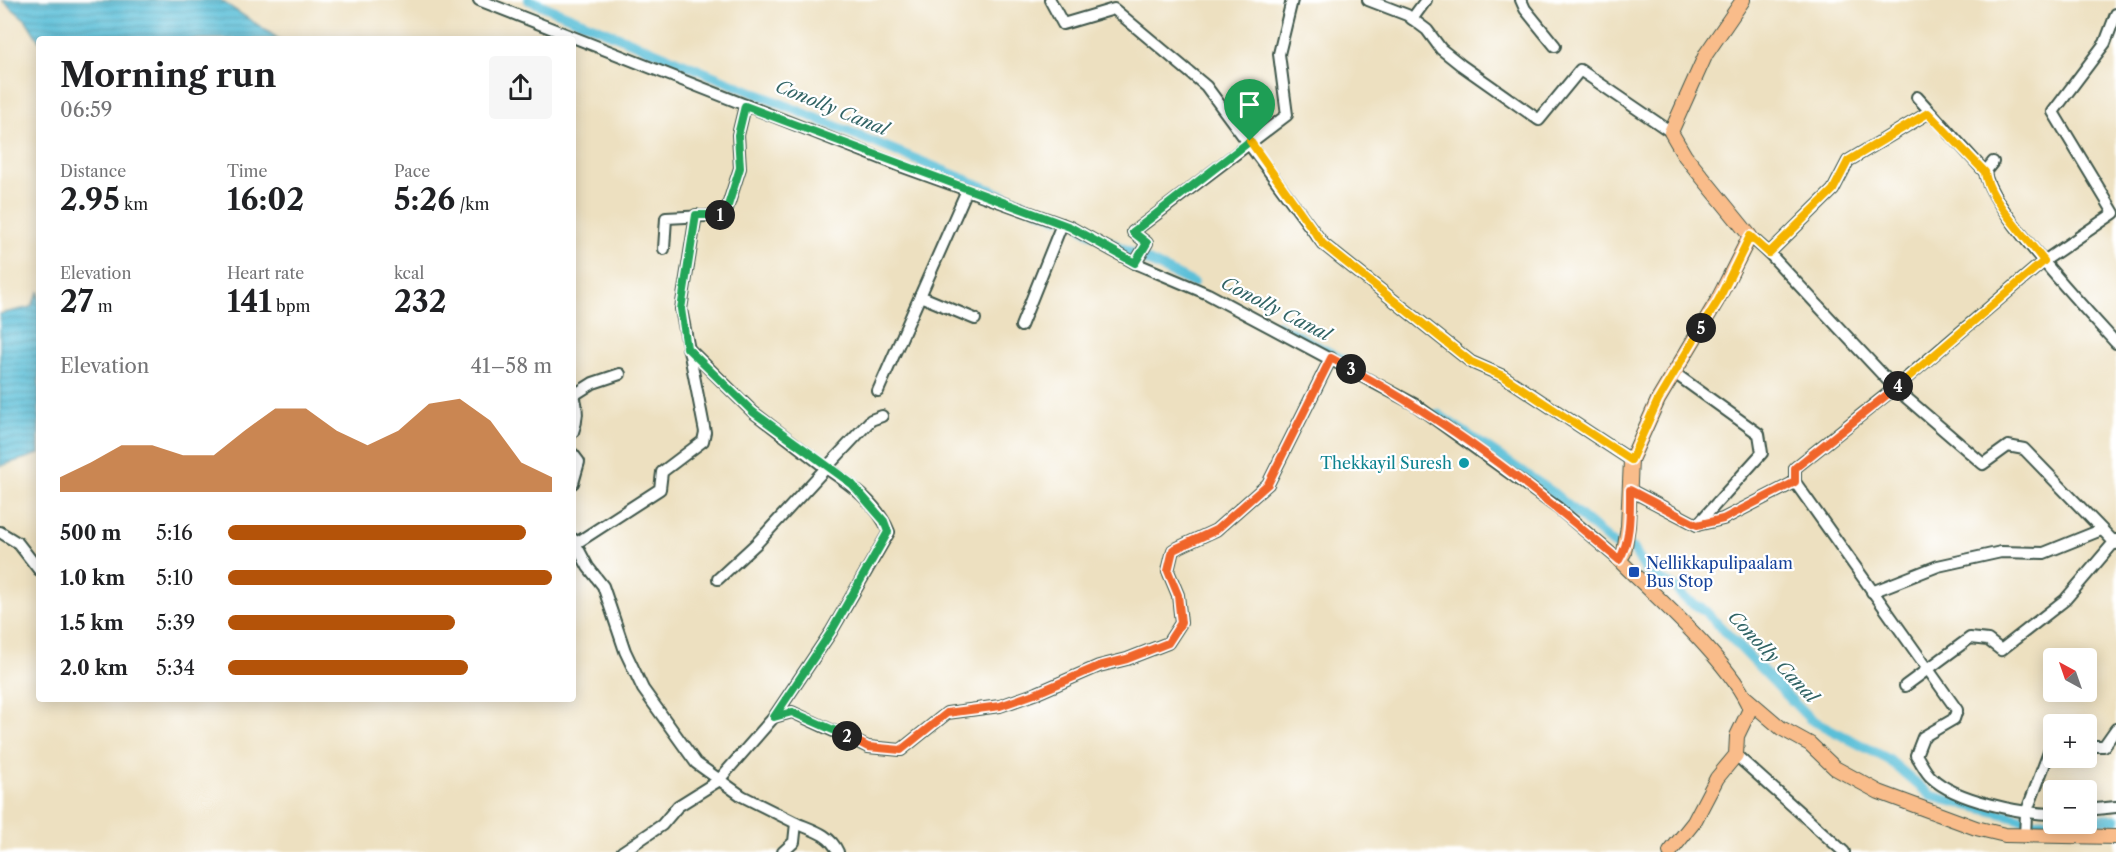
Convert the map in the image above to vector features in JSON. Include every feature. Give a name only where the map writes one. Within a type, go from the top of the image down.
[{"type":"main road","points":[[1743,0],[1706,54],[1671,132],[1685,156],[1750,236],[1718,301],[1673,372],[1631,460],[1623,551],[1746,698],[1782,728],[1810,744],[1834,768],[1880,792],[1976,828],[2025,837],[2116,837]]},
{"type":"main road","points":[[1670,852],[1694,822],[1717,778],[1736,755],[1737,736],[1750,709],[1746,698]]},
{"type":"street","points":[[479,0],[569,36]]},
{"type":"street","points":[[1050,0],[1063,24],[1111,4],[1206,86],[1250,141],[1323,244],[1471,362],[1503,376],[1631,460]]},
{"type":"street","points":[[1135,262],[1147,243],[1133,232],[1287,115],[1279,54],[1292,0]]},
{"type":"street","points":[[1368,0],[1412,19],[1426,30],[1448,54],[1539,120],[1580,70],[1671,132]]},
{"type":"street","points":[[1412,19],[1426,0]]},
{"type":"street","points":[[1521,0],[1525,9],[1555,46]]},
{"type":"street","points":[[2043,814],[2026,813],[1959,794],[1932,778],[1916,755],[1923,737],[1954,719],[1957,710],[1795,482],[1795,468],[1895,388],[2044,261],[2114,213],[2053,112],[2105,43],[2116,14]]},
{"type":"street","points":[[576,39],[745,106],[1062,224],[1135,262],[1208,294],[1414,404],[1558,508],[1623,551]]},
{"type":"street","points":[[1917,97],[1928,113],[1985,172],[1986,182],[1997,200],[2044,261],[2116,343]]},
{"type":"street","points":[[664,249],[666,219],[696,215],[725,215],[740,168],[738,135],[745,106]]},
{"type":"street","points":[[1769,253],[1833,190],[1848,161],[1928,113]]},
{"type":"street","points":[[1985,172],[1993,162]]},
{"type":"street","points":[[878,391],[967,190]]},
{"type":"street","points":[[576,541],[660,489],[662,472],[703,441],[705,432],[681,309],[696,215]]},
{"type":"street","points":[[1021,326],[1062,224]]},
{"type":"street","points":[[1750,236],[1769,253],[1895,388],[1983,464],[2008,446],[2024,449],[2115,542],[2065,600],[2001,650],[1988,640],[1970,638],[1905,686]]},
{"type":"street","points":[[920,296],[975,319]]},
{"type":"street","points":[[622,852],[662,825],[678,806],[718,781],[774,717],[831,632],[888,532],[884,521],[852,484],[826,468],[753,412],[687,348]]},
{"type":"street","points":[[774,717],[792,712],[868,747],[901,750],[947,713],[1000,706],[1037,693],[1099,666],[1127,659],[1168,643],[1181,623],[1178,595],[1168,571],[1173,550],[1216,530],[1268,484],[1331,358]]},
{"type":"street","points":[[1673,372],[1759,434],[1762,453],[1697,525]]},
{"type":"street","points":[[576,394],[593,384],[620,374]]},
{"type":"street","points":[[718,579],[757,543],[871,420],[882,416]]},
{"type":"street","points":[[576,458],[579,462],[576,472]]},
{"type":"street","points":[[1630,490],[1697,525],[1723,519],[1795,482]]},
{"type":"street","points":[[1872,592],[1938,566],[2001,552],[2044,553],[2101,530]]},
{"type":"street","points":[[0,532],[18,543],[36,566]]},
{"type":"street","points":[[576,546],[588,567],[603,586],[625,651],[651,704],[696,764],[718,781],[761,807],[822,833],[835,844],[838,852]]},
{"type":"street","points":[[2097,746],[2104,746],[2116,729]]},
{"type":"street","points":[[1736,755],[1844,852]]},
{"type":"street","points":[[2025,837],[2026,813],[2043,768]]},
{"type":"street","points":[[2097,809],[2116,807]]},
{"type":"street","points":[[783,852],[794,842],[796,823]]},
{"type":"water","points":[[2,0],[220,0],[274,36],[36,36],[26,20]]},
{"type":"water","points":[[36,297],[36,455],[0,466],[0,314],[31,307]]},
{"type":"waterway","name":"Conolly Canal","points":[[529,0],[1058,218]]},
{"type":"waterway","name":"Conolly Canal","points":[[1083,229],[1193,283]]},
{"type":"waterway","name":"Conolly Canal","points":[[1277,325],[1358,368]]},
{"type":"waterway","name":"Conolly Canal","points":[[1437,414],[1552,492],[1618,548],[1633,548],[1648,574],[1675,587],[1684,598],[1704,610],[1810,719],[1888,759],[1931,796],[2035,822],[2043,822]]},
{"type":"waterway","name":"Conolly Canal","points":[[2097,820],[2116,819]]},
{"type":"place","name":"Thekkayil Suresh","points":[[1464,463]]},
{"type":"place","name":"Nellikkapulipaalam Bus Stop","points":[[1634,572]]},
{"type":"route","points":[[745,106],[903,167],[1070,227],[1135,263],[1147,243],[1133,232],[1250,141],[1323,244],[1471,362],[1503,376],[1631,460],[1658,400],[1718,301],[1750,236],[1769,253],[1833,190],[1848,161],[1875,147],[1928,113],[1985,172],[1986,182],[1997,200],[2044,261],[1895,388],[1795,468],[1795,482],[1723,519],[1697,525],[1630,490],[1629,526],[1624,553],[1619,560],[1558,508],[1438,420],[1414,404],[1331,358],[1268,484],[1216,530],[1173,550],[1168,571],[1178,595],[1181,623],[1168,643],[1127,659],[1099,666],[1065,682],[1000,706],[947,713],[901,750],[868,747],[837,730],[792,712],[774,717],[831,632],[888,532],[884,521],[852,484],[826,468],[753,412],[687,348],[681,309],[696,215],[725,215],[740,168],[738,135],[745,106]]}]
